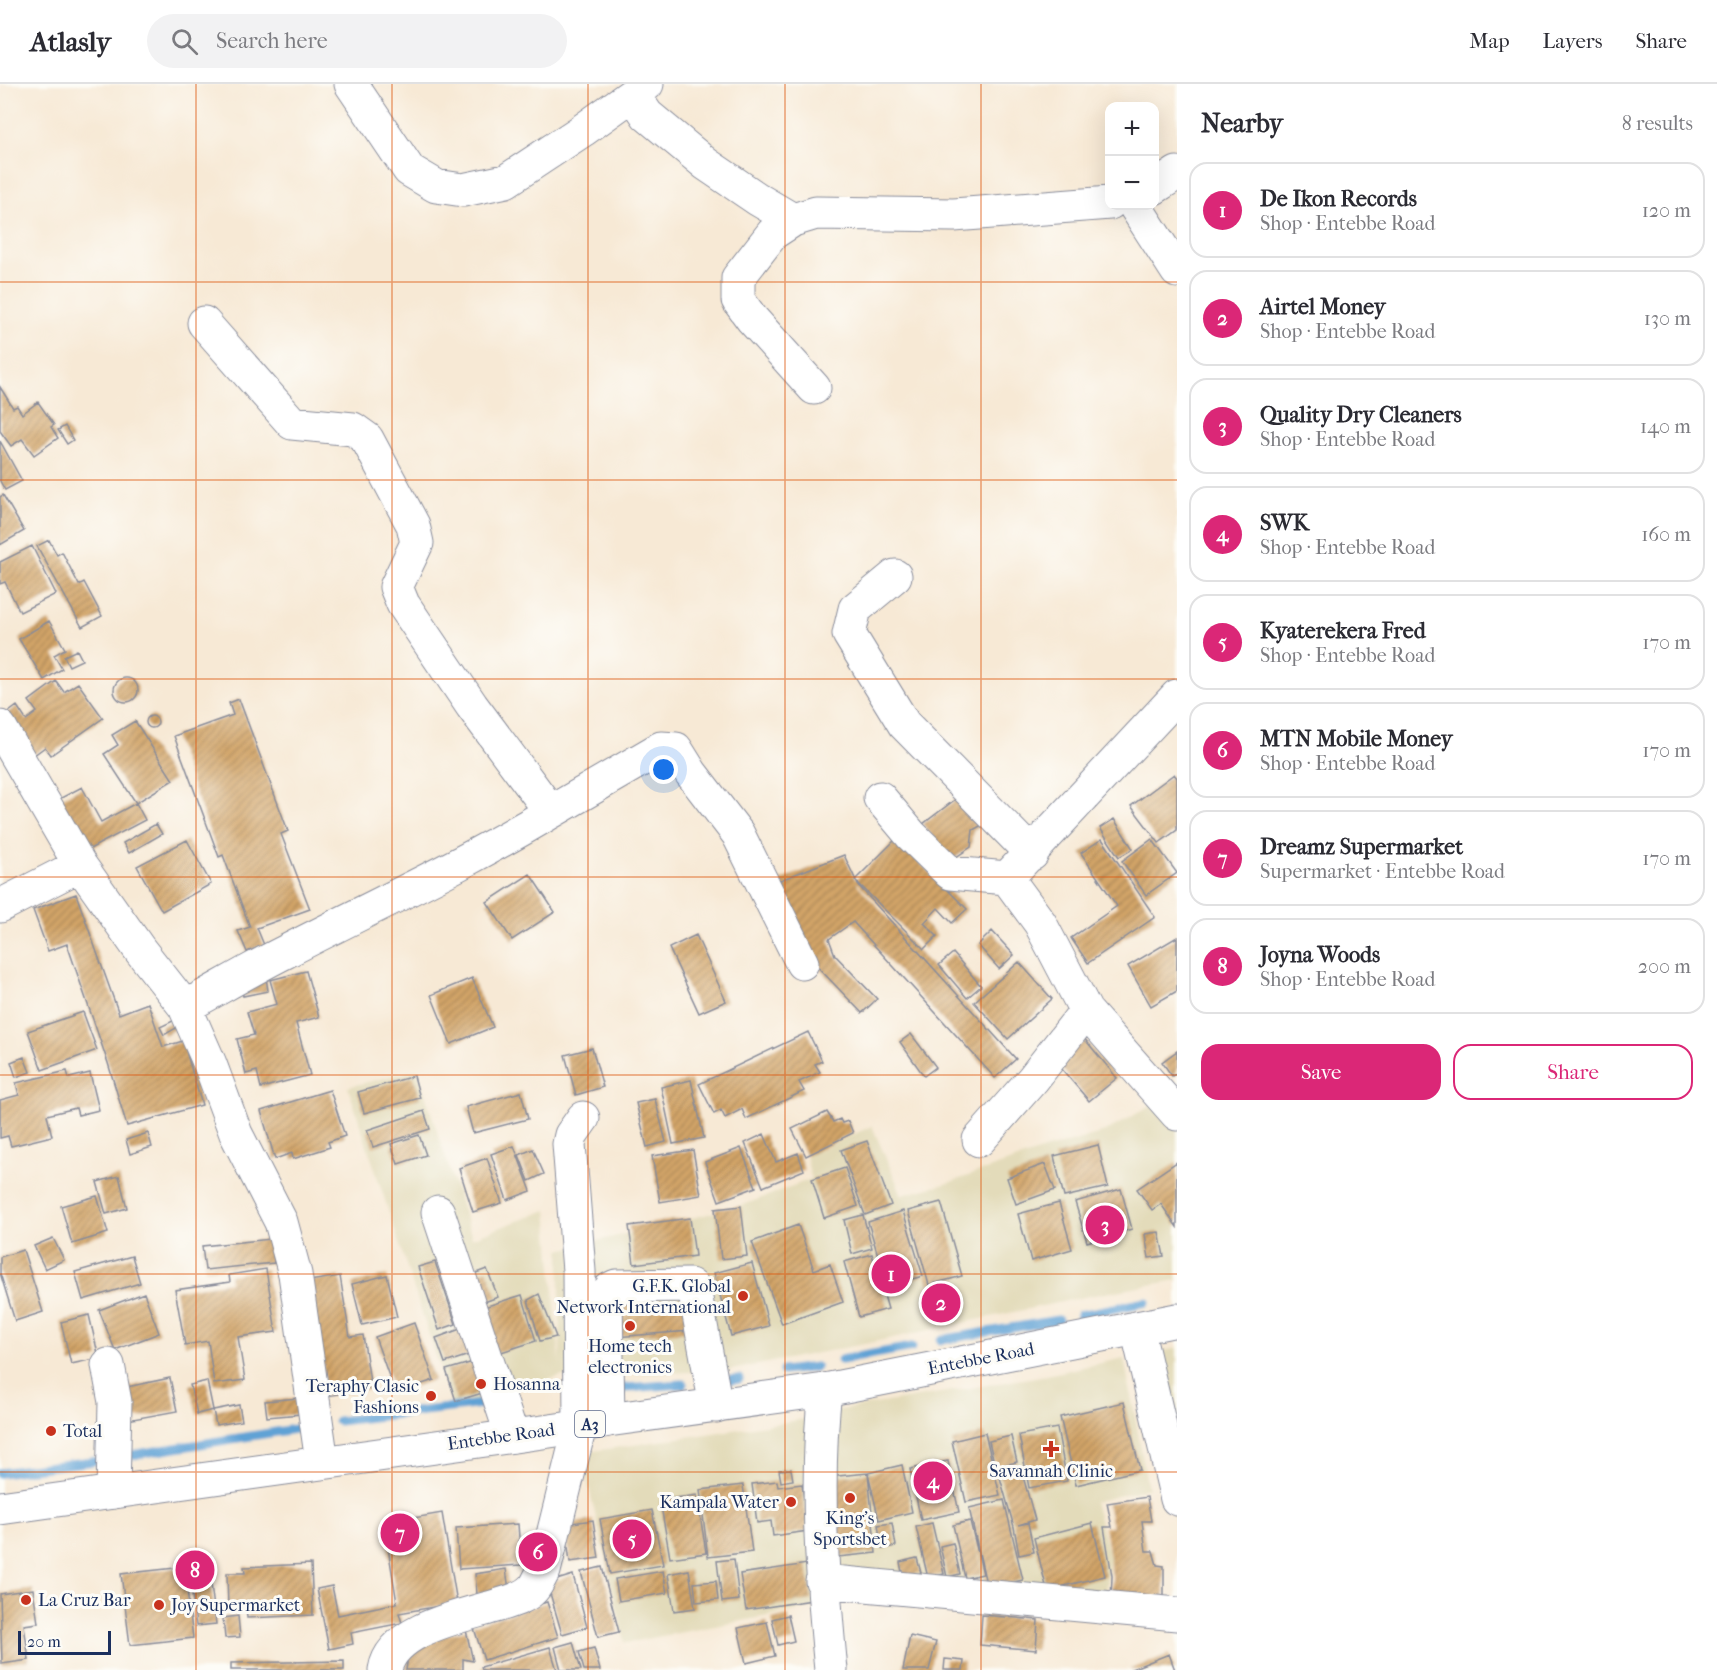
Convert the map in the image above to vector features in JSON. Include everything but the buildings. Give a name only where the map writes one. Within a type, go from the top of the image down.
[{"type":"street","points":[[351,84],[409,170],[436,186],[463,190],[506,181],[584,130],[640,89],[647,115],[706,164],[793,220]]},
{"type":"street","points":[[1159,185],[1177,173]]},
{"type":"street","points":[[814,388],[752,319],[738,300],[738,278],[773,233],[793,220],[816,213],[954,215],[1105,203]]},
{"type":"street","points":[[1138,210],[1177,271]]},
{"type":"street","points":[[204,323],[292,423],[353,429],[367,439],[413,525],[417,543],[396,587],[403,604],[472,706],[551,812]]},
{"type":"street","points":[[895,576],[855,609],[849,634],[904,724],[1032,854]]},
{"type":"street","points":[[1007,878],[1032,854],[1177,696]]},
{"type":"street","points":[[0,727],[80,866],[140,950],[185,1007],[210,1064],[236,1134],[281,1222],[295,1274],[322,1462]]},
{"type":"street","points":[[185,1007],[284,953],[499,844],[661,748],[676,749],[691,773],[738,834],[802,963]]},
{"type":"street","points":[[880,798],[911,835],[950,873],[1007,878],[1040,923],[1086,1011],[1177,1114]]},
{"type":"street","points":[[0,906],[80,866]]},
{"type":"street","points":[[979,1140],[1033,1080],[1086,1011]]},
{"type":"street","points":[[583,1118],[569,1144],[594,1423]]},
{"type":"street","points":[[438,1212],[512,1436]]},
{"type":"street","points":[[385,1670],[387,1658],[399,1644],[422,1629],[514,1600],[533,1590],[544,1570],[594,1423],[606,1297],[610,1289],[616,1286],[690,1285],[694,1288],[716,1406]]},
{"type":"street","name":"Entebbe Road","points":[[0,1508],[825,1390],[1177,1320]]},
{"type":"street","points":[[1137,1328],[1177,1499]]},
{"type":"street","points":[[108,1365],[115,1402],[113,1492]]},
{"type":"street","points":[[825,1390],[821,1428],[822,1581],[831,1670]]},
{"type":"street","points":[[822,1581],[1177,1614]]},
{"type":"shaded area","points":[[417,1070],[472,1238],[547,1210],[560,1364],[560,1250],[741,1206],[811,1179],[806,1156],[872,1126],[902,1195],[945,1184],[1105,1132],[1159,1101],[1177,1124],[1177,1280],[726,1371],[561,1376],[453,1408],[348,1087]]},
{"type":"shaded area","points":[[1177,1348],[1177,1531],[1138,1357]]},
{"type":"shaded area","points":[[1124,1358],[1148,1488],[1094,1502],[1110,1560],[1104,1601],[829,1573],[829,1412],[1047,1375]]},
{"type":"shaded area","points":[[812,1418],[815,1607],[625,1643],[581,1453]]},
{"type":"waterway","points":[[1080,1315],[1146,1302]]},
{"type":"waterway","points":[[941,1340],[1058,1320]]},
{"type":"waterway","points":[[841,1360],[912,1347]]},
{"type":"waterway","points":[[783,1371],[816,1367]]},
{"type":"waterway","points":[[718,1381],[739,1379]]},
{"type":"waterway","points":[[612,1389],[683,1384]]},
{"type":"waterway","points":[[338,1421],[483,1404]]},
{"type":"waterway","points":[[125,1456],[301,1428]]},
{"type":"waterway","points":[[0,1473],[93,1461]]},
{"type":"place","name":"Quality Dry Cleaners","points":[[1105,1225]]},
{"type":"place","name":"De Ikon Records","points":[[891,1274]]},
{"type":"place","name":"G.F.K. Global Network International","points":[[743,1296]]},
{"type":"place","name":"Airtel Money","points":[[941,1303]]},
{"type":"place","name":"Home tech electronics","points":[[630,1326]]},
{"type":"place","name":"Hosanna","points":[[481,1384]]},
{"type":"place","name":"Teraphy Clasic Fashions","points":[[431,1396]]},
{"type":"place","name":"Total","points":[[51,1431]]},
{"type":"place","name":"Savannah Clinic","points":[[1051,1449]]},
{"type":"place","name":"SWK","points":[[933,1481]]},
{"type":"place","name":"King's Sportsbet","points":[[850,1498]]},
{"type":"place","name":"Kampala Water","points":[[791,1502]]},
{"type":"place","name":"Dreamz Supermarket","points":[[400,1533]]},
{"type":"place","name":"Kyaterekera Fred","points":[[632,1539]]},
{"type":"place","name":"MTN Mobile Money","points":[[538,1552]]},
{"type":"place","name":"Joyna Woods","points":[[195,1570]]},
{"type":"place","name":"La Cruz Bar","points":[[26,1600]]},
{"type":"place","name":"Joy Supermarket","points":[[159,1605]]}]
